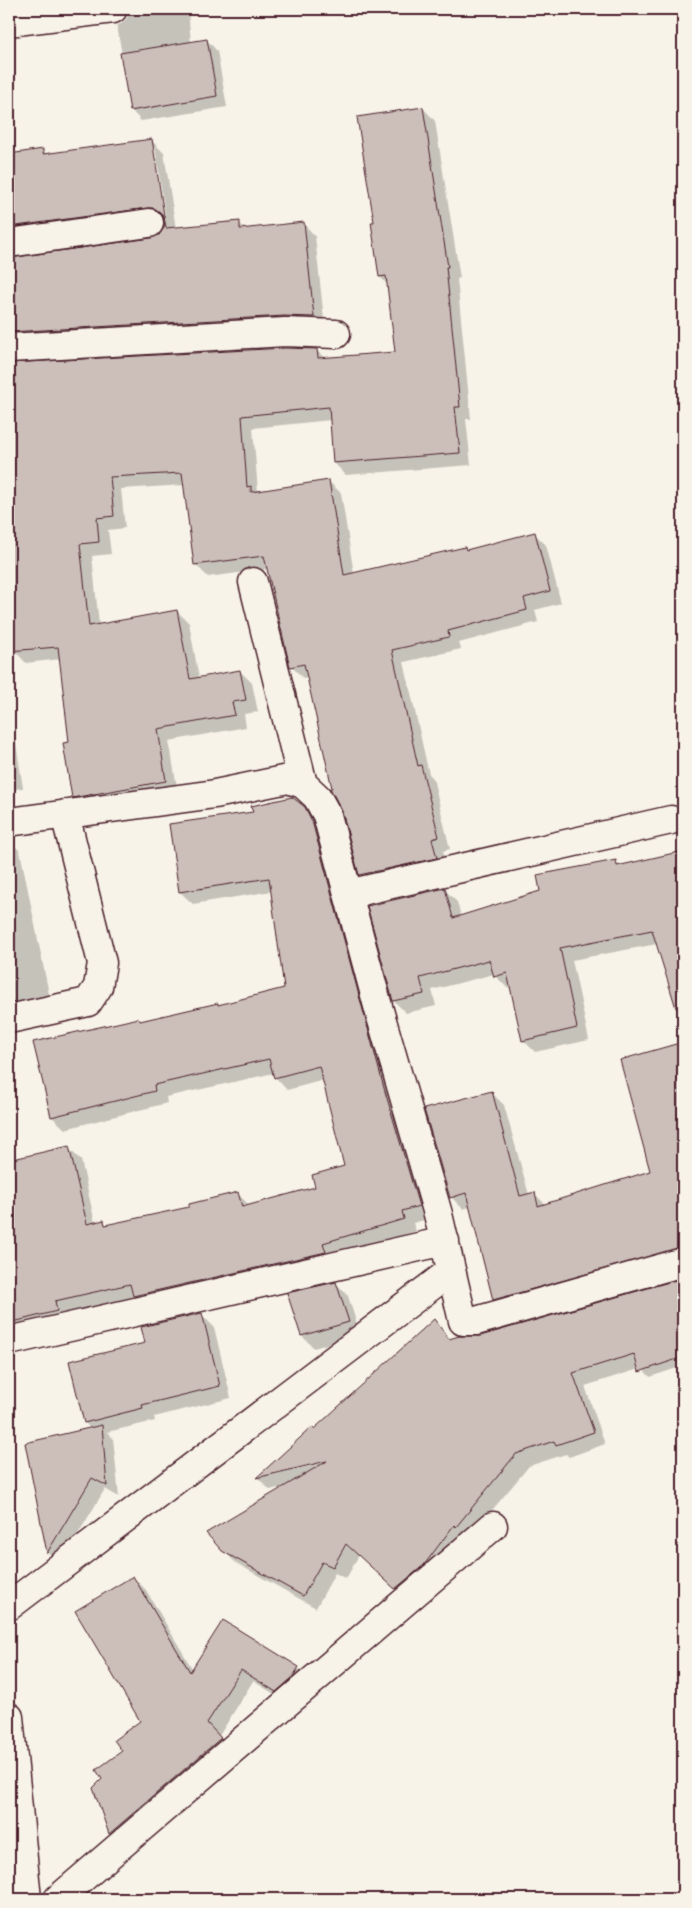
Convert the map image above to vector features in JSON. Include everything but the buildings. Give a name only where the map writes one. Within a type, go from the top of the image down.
[{"type":"street","points":[[9,22],[113,9]]},
{"type":"street","points":[[9,242],[149,223]]},
{"type":"street","points":[[9,348],[285,332],[336,334]]},
{"type":"street","points":[[253,582],[303,784]]},
{"type":"street","points":[[9,822],[215,794],[288,778],[303,784],[317,797],[327,815],[445,1241],[463,1321],[486,1318],[683,1262]]},
{"type":"street","points":[[9,1019],[88,1002],[98,987],[102,963],[65,814]]},
{"type":"street","points":[[348,894],[670,820]]},
{"type":"street","points":[[9,1341],[445,1241]]},
{"type":"street","points":[[9,1606],[451,1271]]},
{"type":"street","points":[[58,1899],[493,1526]]},
{"type":"street","points":[[9,1717],[27,1899]]}]
